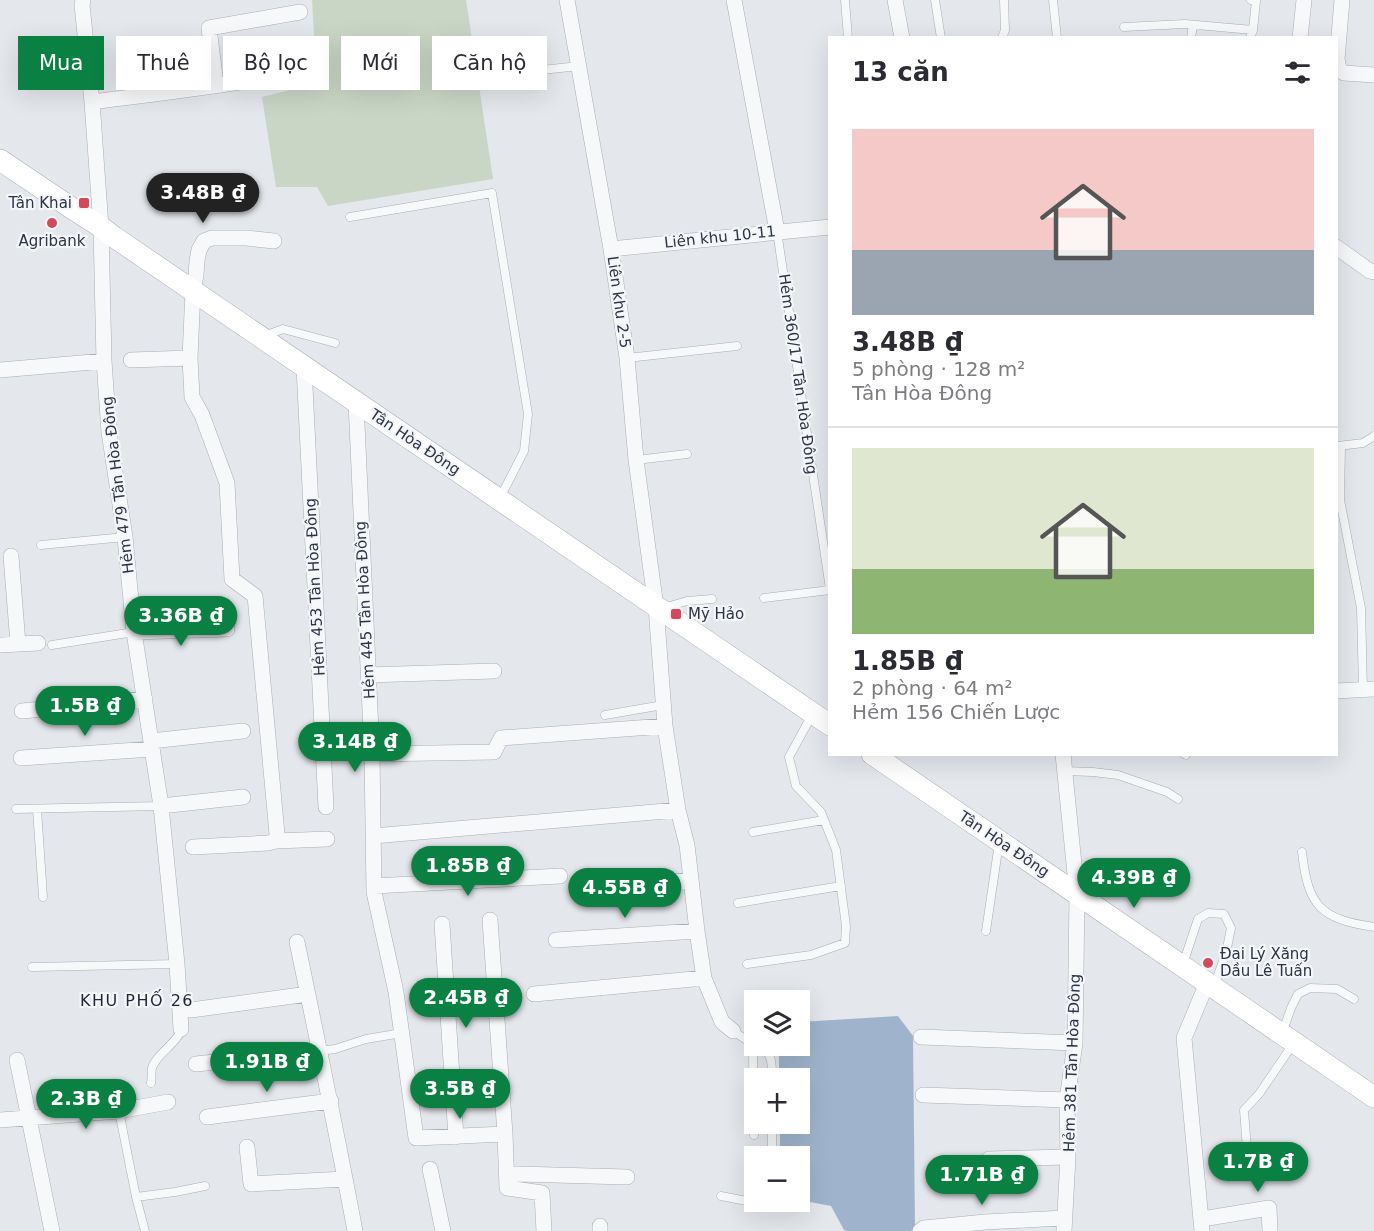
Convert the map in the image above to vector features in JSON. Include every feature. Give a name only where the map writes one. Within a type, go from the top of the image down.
[{"type":"street","name":"Hẻm 479 Tân Hòa Đông","points":[[83,0],[101,226],[104,360],[109,432],[124,537],[134,632],[161,806],[177,964],[181,1029]]},
{"type":"street","name":"Liên khu 2-5","points":[[567,0],[611,249],[627,358],[636,460],[657,608],[665,726],[678,810],[687,845],[704,978],[722,1022],[733,1031]]},
{"type":"street","points":[[734,0],[777,231]]},
{"type":"street","points":[[896,0],[902,36]]},
{"type":"street","points":[[1300,36],[1304,0]]},
{"type":"street","points":[[1338,47],[1342,0]]},
{"type":"street","points":[[216,85],[209,28],[300,12]]},
{"type":"street","points":[[1338,64],[1339,69],[1344,73],[1374,75]]},
{"type":"street","points":[[92,102],[223,84]]},
{"type":"street","name":"Tân Hòa Đông","points":[[0,160],[101,226],[821,719]]},
{"type":"street","name":"Liên khu 10-11","points":[[611,249],[828,226]]},
{"type":"street","points":[[274,241],[223,238],[204,241],[199,250],[193,290],[190,358],[192,397],[202,415],[227,483],[232,579],[255,596],[276,841]]},
{"type":"street","points":[[1338,247],[1374,272]]},
{"type":"street","points":[[131,360],[190,358]]},
{"type":"street","points":[[0,369],[104,360]]},
{"type":"street","name":"Hẻm 453 Tân Hòa Đông","points":[[304,367],[326,807]]},
{"type":"street","name":"Hẻm 445 Tân Hòa Đông","points":[[356,402],[372,754],[374,892],[396,992],[416,1138],[456,1137]]},
{"type":"street","points":[[11,556],[18,644]]},
{"type":"street","points":[[134,632],[227,629]]},
{"type":"street","points":[[0,645],[45,644]]},
{"type":"street","points":[[368,675],[494,671]]},
{"type":"street","points":[[1338,691],[1368,689]]},
{"type":"street","points":[[22,711],[145,699]]},
{"type":"street","points":[[372,754],[494,752],[501,738],[665,726]]},
{"type":"street","points":[[21,758],[152,745],[243,731]]},
{"type":"street","name":"Hẻm 381 Tân Hòa Đông","points":[[1063,756],[1077,894],[1075,1043],[1067,1100],[1068,1157],[1064,1225]]},
{"type":"street","name":"Tân Hòa Đông","points":[[879,757],[1374,1096]]},
{"type":"street","points":[[161,806],[243,796]]},
{"type":"street","points":[[373,836],[678,810]]},
{"type":"street","points":[[193,847],[327,839]]},
{"type":"street","points":[[374,886],[560,876]]},
{"type":"street","points":[[591,891],[691,880]]},
{"type":"street","points":[[490,920],[507,1188],[542,1193],[543,1231]]},
{"type":"street","points":[[442,924],[456,1137],[505,1134]]},
{"type":"street","points":[[556,940],[697,931]]},
{"type":"street","points":[[297,942],[355,1231]]},
{"type":"street","points":[[534,994],[704,978]]},
{"type":"street","points":[[1210,985],[1184,1038],[1202,1225],[1269,1208],[1269,1231]]},
{"type":"street","points":[[191,1010],[308,994]]},
{"type":"street","points":[[921,1037],[1075,1043]]},
{"type":"street","points":[[196,1064],[319,1051]]},
{"type":"street","points":[[17,1060],[52,1231]]},
{"type":"street","points":[[923,1095],[1067,1100]]},
{"type":"street","points":[[207,1117],[330,1101]]},
{"type":"street","points":[[0,1120],[119,1111],[168,1102]]},
{"type":"street","points":[[247,1147],[251,1184],[345,1179]]},
{"type":"street","points":[[989,1158],[1068,1157]]},
{"type":"street","points":[[430,1169],[443,1231]]},
{"type":"street","points":[[507,1176],[518,1174],[627,1177]]},
{"type":"street","points":[[920,1231],[924,1228],[1064,1225]]},
{"type":"lane","points":[[845,0],[848,36]]},
{"type":"lane","points":[[935,0],[941,36]]},
{"type":"lane","points":[[1003,36],[1005,30],[1004,0]]},
{"type":"lane","points":[[1053,0],[1057,36]]},
{"type":"lane","points":[[1124,27],[1185,24],[1251,34],[1254,0]]},
{"type":"lane","points":[[1191,36],[1192,25]]},
{"type":"lane","points":[[547,69],[579,66]]},
{"type":"lane","points":[[350,217],[492,194],[528,414],[524,451],[499,500]]},
{"type":"lane","name":"Hẻm 360/17 Tân Hòa Đông","points":[[777,231],[828,575]]},
{"type":"lane","points":[[260,337],[283,329],[335,343]]},
{"type":"lane","points":[[627,358],[737,346]]},
{"type":"lane","points":[[1368,689],[1360,608],[1340,500],[1339,446],[1363,443],[1374,436]]},
{"type":"lane","points":[[636,460],[687,454]]},
{"type":"lane","points":[[41,545],[124,537]]},
{"type":"lane","name":"Hẻm 360/17 Tân Hòa Đông","points":[[764,598],[828,589]]},
{"type":"lane","points":[[657,608],[687,601],[712,599]]},
{"type":"lane","points":[[45,644],[134,632]]},
{"type":"lane","points":[[605,715],[663,705]]},
{"type":"lane","points":[[747,964],[811,955],[845,943],[846,926],[836,850],[821,812],[796,786],[789,757],[821,719]]},
{"type":"lane","points":[[1065,771],[1118,776],[1167,792],[1178,799]]},
{"type":"lane","points":[[16,809],[161,806]]},
{"type":"lane","points":[[38,809],[43,897]]},
{"type":"lane","points":[[753,832],[824,820]]},
{"type":"lane","points":[[986,931],[1000,841]]},
{"type":"lane","points":[[1302,852],[1307,884],[1316,904],[1329,914],[1349,923],[1374,927]]},
{"type":"lane","points":[[738,903],[841,886]]},
{"type":"lane","points":[[1182,966],[1198,919],[1208,913],[1224,914],[1231,928],[1226,953],[1210,985]]},
{"type":"lane","points":[[32,967],[177,964]]},
{"type":"lane","points":[[1247,1149],[1244,1110],[1259,1094],[1289,1050],[1291,1008],[1298,994],[1310,988],[1337,989],[1354,999]]},
{"type":"lane","points":[[151,1083],[153,1067],[162,1053],[180,1034],[181,1029]]},
{"type":"lane","points":[[733,1031],[744,1038]]},
{"type":"lane","points":[[319,1051],[402,1033]]},
{"type":"lane","points":[[753,1056],[754,1135]]},
{"type":"lane","points":[[119,1111],[145,1231]]},
{"type":"lane","points":[[136,1197],[204,1186]]},
{"type":"lane","points":[[720,1196],[744,1201]]},
{"type":"green space","points":[[312,0],[466,0],[471,36],[432,36],[432,90],[480,90],[493,179],[328,206],[317,187],[276,187],[262,97],[290,90],[329,90],[329,36],[314,36]]},
{"type":"water","points":[[898,1016],[913,1036],[915,1229],[911,1231],[844,1230],[831,1206],[810,1202],[810,1146],[780,1146],[780,1134],[810,1134],[810,1068],[779,1068],[779,1056],[810,1056],[810,1021]]},
{"type":"place","name":"Tân Khai","points":[[84,203]]},
{"type":"place","name":"Agribank","points":[[52,223]]},
{"type":"place","name":"Mỹ Hảo","points":[[676,614]]},
{"type":"place","name":"Đại Lý Xăng Dầu Lê Tuấn","points":[[1208,963]]},
{"type":"district","name":"KHU PHỐ 26","points":[[137,1000]]}]
